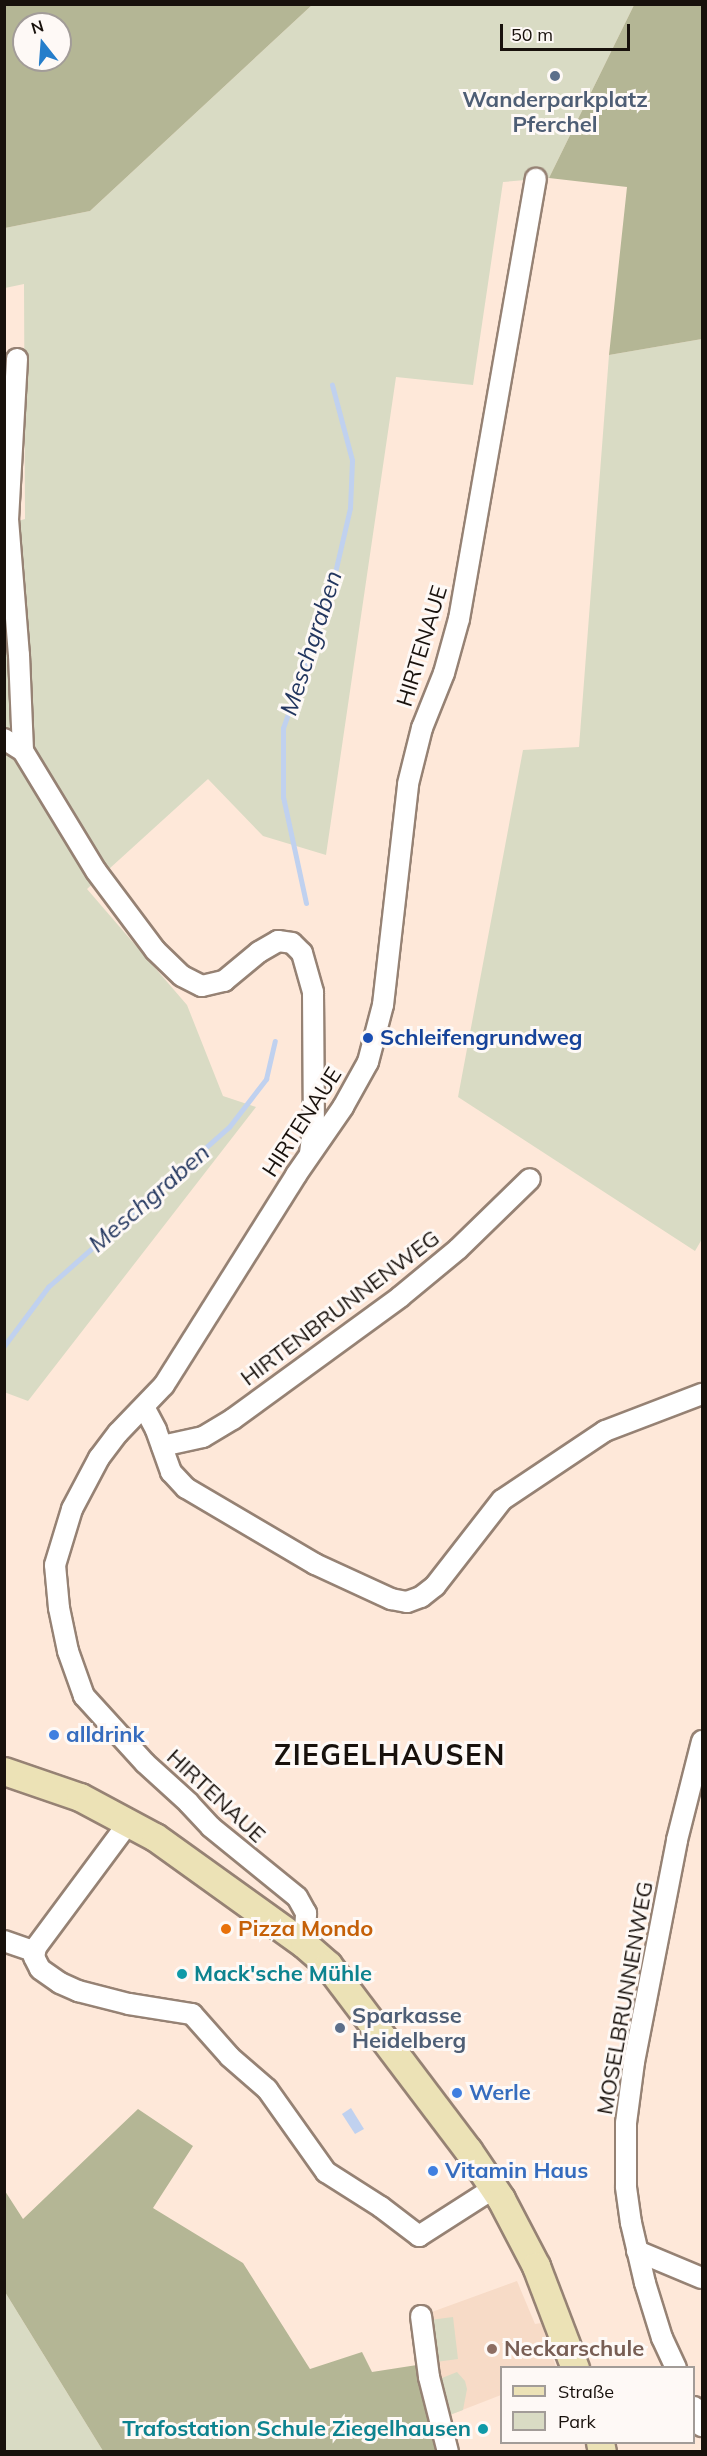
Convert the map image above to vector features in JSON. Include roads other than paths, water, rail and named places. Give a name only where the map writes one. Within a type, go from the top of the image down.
[{"type":"main road","points":[[4,1772],[80,1797],[129,1822],[164,1843],[304,1944],[328,1965],[494,2188],[528,2247],[575,2366]]},
{"type":"street","name":"HIRTENAUE","points":[[304,1944],[306,1913],[297,1897],[218,1833],[102,1719],[84,1696],[68,1651],[55,1585],[60,1542],[72,1509],[99,1458],[118,1433],[164,1385],[343,1107],[368,1062],[383,1005],[408,784],[422,728],[444,673],[459,620],[536,179]]},
{"type":"street","points":[[17,359],[8,519],[19,654],[23,751]]},
{"type":"street","points":[[4,739],[23,751],[96,871],[155,950],[182,976],[202,986],[224,981],[259,952],[278,941],[292,943],[302,953],[313,993],[315,1036],[314,1121],[310,1155]]},
{"type":"street","name":"HIRTENBRUNNENWEG","points":[[162,1446],[203,1437],[243,1412],[400,1297],[458,1249],[530,1179]]},
{"type":"street","points":[[144,1407],[171,1472],[178,1482],[315,1564],[391,1599],[407,1602],[421,1597],[435,1586],[502,1500],[605,1431],[702,1394]]},
{"type":"street","name":"MOSELBRUNNENWEG","points":[[676,2366],[662,2338],[637,2251],[626,2186],[626,2123],[629,2086],[677,1840],[702,1741]]},
{"type":"street","points":[[33,1951],[129,1822]]},
{"type":"street","points":[[4,1941],[33,1951]]},
{"type":"street","points":[[33,1951],[38,1966],[53,1979],[72,1989],[129,2004],[188,2013],[196,2017],[224,2051],[267,2090],[326,2172],[381,2207],[419,2236],[494,2188]]},
{"type":"street","points":[[637,2251],[702,2278]]},
{"type":"street","points":[[422,2316],[429,2377],[448,2451]]},
{"type":"street","points":[[695,2411],[702,2426]]},
{"type":"water","points":[[351,2108],[364,2129],[355,2134],[342,2114]]},
{"type":"waterway","name":"Meschgraben","points":[[306,903],[283,797],[283,728],[330,594],[350,508],[352,460],[332,385]]},
{"type":"waterway","name":"Meschgraben","points":[[4,1346],[48,1287],[229,1127],[266,1079],[275,1041]]},
{"type":"place","name":"Wanderparkplatz Pferchel","points":[[555,76]]},
{"type":"place","name":"Schleifengrundweg","points":[[368,1038]]},
{"type":"place","name":"alldrink","points":[[54,1735]]},
{"type":"place","name":"Pizza Mondo","points":[[226,1929]]},
{"type":"place","name":"Mack'sche Mühle","points":[[182,1974]]},
{"type":"place","name":"Sparkasse Heidelberg","points":[[340,2028]]},
{"type":"place","name":"Werle","points":[[457,2093]]},
{"type":"place","name":"Vitamin Haus","points":[[433,2171]]},
{"type":"place","name":"Neckarschule","points":[[492,2349]]},
{"type":"place","name":"Trafostation Schule Ziegelhausen","points":[[483,2429]]},
{"type":"district","name":"ZIEGELHAUSEN","points":[[390,1755]]}]
